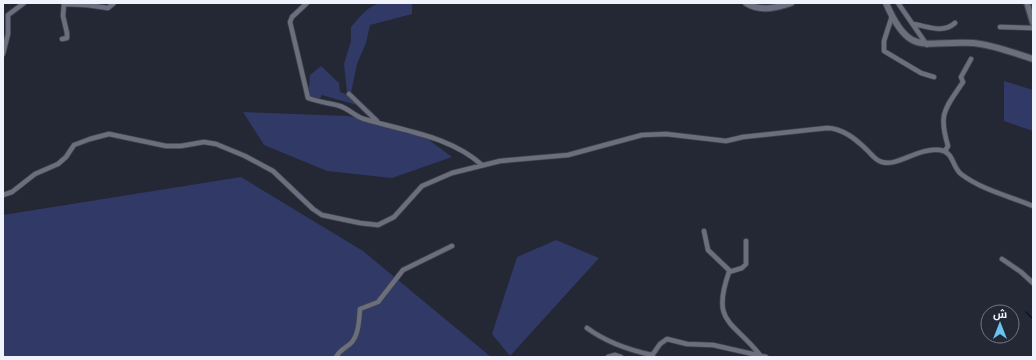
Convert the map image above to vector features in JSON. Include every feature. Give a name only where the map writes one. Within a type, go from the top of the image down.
[{"type":"main road","points":[[746,3],[754,8],[763,9],[779,7],[791,3]]},
{"type":"main road","points":[[886,3],[901,32],[908,38],[927,45],[974,44],[992,47],[1033,59]]},
{"type":"street","points":[[3,54],[8,34],[8,15],[24,3]]},
{"type":"street","points":[[62,39],[66,39],[67,34],[64,22],[64,4],[87,4],[108,8],[114,3]]},
{"type":"street","points":[[307,3],[292,17],[290,22],[308,98],[320,103],[339,106],[352,111],[363,119],[377,121],[439,140],[465,152],[482,165]]},
{"type":"street","points":[[898,3],[927,45]]},
{"type":"street","points":[[1027,3],[1033,23]]},
{"type":"street","points":[[892,16],[884,41],[884,51],[921,73],[934,77]]},
{"type":"street","points":[[913,24],[939,28],[949,27],[955,23]]},
{"type":"street","points":[[1000,27],[1033,28]]},
{"type":"street","points":[[945,151],[948,146],[944,132],[944,110],[963,82],[961,77],[971,58]]},
{"type":"street","points":[[349,94],[377,121]]},
{"type":"street","points":[[3,195],[12,192],[35,174],[58,164],[66,157],[74,145],[109,134],[166,146],[181,146],[204,142],[216,144],[245,156],[273,171],[313,209],[322,215],[369,225],[384,223],[394,217],[422,186],[452,173],[482,165],[513,159],[568,155],[642,135],[676,134],[726,141],[743,137],[827,128],[837,129],[852,137],[878,160],[884,163],[895,162],[922,151],[945,151],[952,158],[958,172],[971,181],[1033,206]]},
{"type":"street","points":[[704,231],[708,250],[730,271]]},
{"type":"street","points":[[730,271],[742,268],[746,264],[746,241]]},
{"type":"street","points":[[336,357],[341,349],[351,343],[356,333],[360,309],[378,302],[403,270],[452,246]]},
{"type":"street","points":[[1002,259],[1022,272],[1033,283]]},
{"type":"street","points":[[730,271],[722,301],[723,312],[727,320],[748,340],[760,355]]},
{"type":"street","points":[[587,328],[607,341],[652,356],[660,344],[667,339],[687,344],[705,343],[766,357]]},
{"type":"street","points":[[608,357],[615,355],[621,357]]},
{"type":"shaded area","points":[[381,3],[412,3],[412,14],[370,25],[366,43],[357,64],[351,93],[347,92],[344,64],[351,41],[351,27],[368,9]]},
{"type":"shaded area","points":[[321,66],[339,83],[340,92],[356,98],[360,106],[322,95],[319,100],[308,99],[310,75]]},
{"type":"shaded area","points":[[1004,81],[1033,90],[1033,131],[1004,121]]},
{"type":"shaded area","points":[[243,112],[348,116],[421,134],[452,157],[392,178],[327,171],[264,145]]},
{"type":"shaded area","points":[[241,177],[363,251],[491,357],[3,357],[3,215]]},
{"type":"shaded area","points":[[556,240],[599,258],[510,356],[492,334],[517,257]]},
{"type":"waterway","points":[[1026,312],[1033,319]]}]
